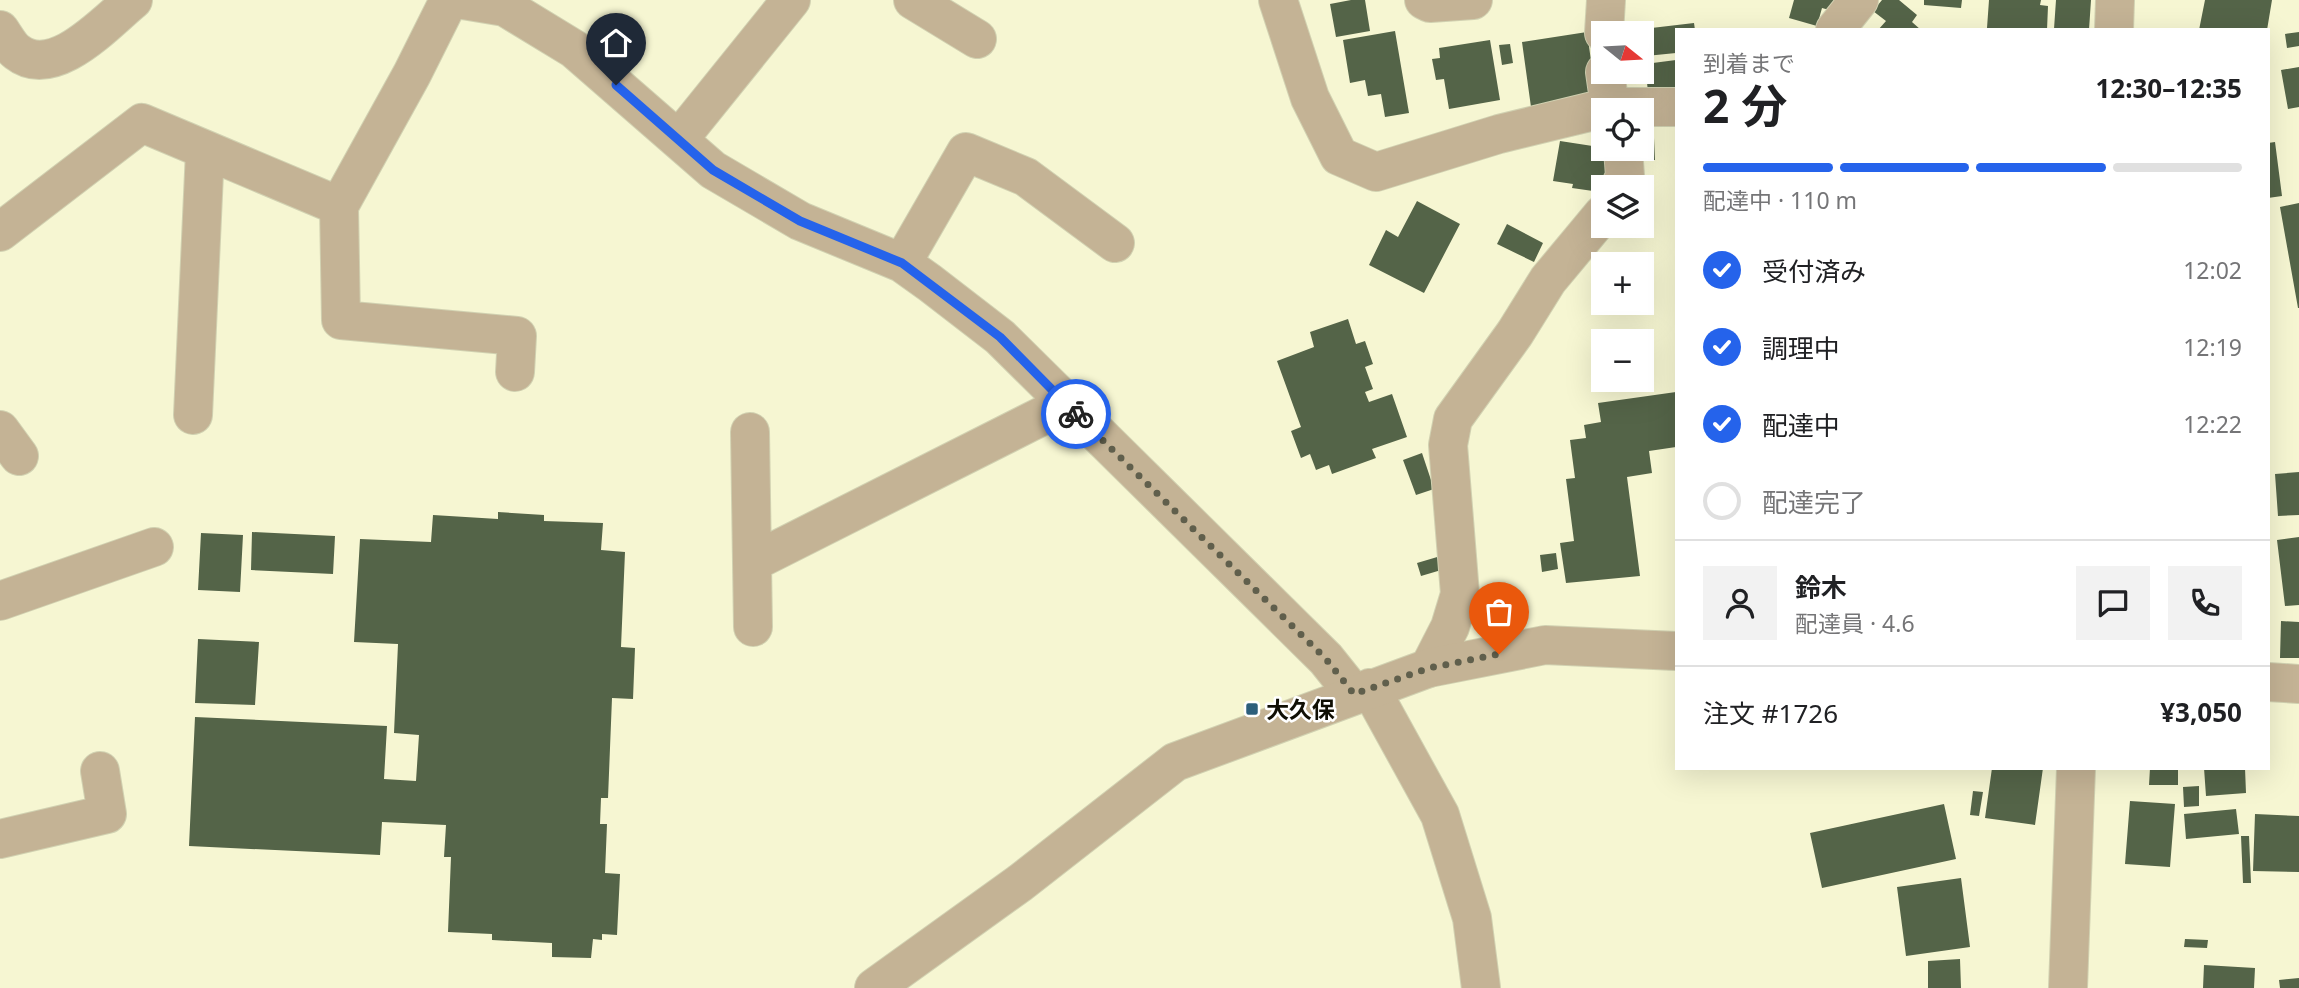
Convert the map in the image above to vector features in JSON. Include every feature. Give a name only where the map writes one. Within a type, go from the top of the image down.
[{"type":"street","points":[[0,30],[17,52],[37,60],[59,58],[133,0]]},
{"type":"street","points":[[449,0],[412,74],[339,206],[341,320],[517,336],[514,372]]},
{"type":"street","points":[[463,0],[505,7],[574,48],[713,170],[800,221],[902,263],[1000,337],[1326,659],[1362,691],[1440,815],[1472,918],[1481,988]]},
{"type":"street","points":[[679,139],[791,0]]},
{"type":"street","points":[[913,0],[977,39]]},
{"type":"street","points":[[1278,0],[1310,98],[1339,156],[1376,172],[1499,134],[1608,96],[1675,107]]},
{"type":"street","points":[[1424,0],[1430,3],[1473,0]]},
{"type":"street","points":[[1605,21],[1606,0]]},
{"type":"street","points":[[1837,28],[1859,0]]},
{"type":"street","points":[[2114,28],[2115,0]]},
{"type":"street","points":[[0,232],[142,123],[339,206]]},
{"type":"street","points":[[193,415],[205,151]]},
{"type":"street","points":[[902,263],[966,152],[1026,177],[1115,243]]},
{"type":"street","points":[[1429,668],[1450,627],[1460,594],[1448,445],[1453,419],[1515,333],[1548,280],[1591,228]]},
{"type":"street","points":[[752,562],[1066,404]]},
{"type":"street","points":[[751,432],[753,627]]},
{"type":"street","points":[[0,601],[154,547]]},
{"type":"street","points":[[874,988],[1020,883],[1175,762],[1429,668],[1545,645],[1675,651]]},
{"type":"street","points":[[2270,682],[2299,684]]},
{"type":"street","points":[[2068,988],[2076,770]]},
{"type":"street","points":[[0,839],[107,814],[100,771]]},
{"type":"building","points":[[1365,0],[1370,31],[1336,37],[1330,4]]},
{"type":"building","points":[[1794,0],[1837,0],[1833,11],[1822,8],[1817,26],[1789,18]]},
{"type":"building","points":[[1882,0],[1899,0],[1917,15],[1912,22],[1919,28],[1880,28],[1886,21],[1873,11]]},
{"type":"building","points":[[1924,0],[1962,0],[1961,8],[1924,5]]},
{"type":"building","points":[[1989,0],[2041,0],[2040,5],[2048,6],[2047,28],[1987,28]]},
{"type":"building","points":[[2056,0],[2091,0],[2089,28],[2054,28]]},
{"type":"building","points":[[2205,0],[2272,0],[2267,28],[2199,28]]},
{"type":"building","points":[[1694,23],[1695,28],[1675,28],[1675,53],[1654,55],[1654,28]]},
{"type":"building","points":[[1395,31],[1409,113],[1385,117],[1381,94],[1368,96],[1365,80],[1350,83],[1343,40]]},
{"type":"building","points":[[1587,32],[1591,84],[1594,84],[1596,97],[1531,107],[1522,42]]},
{"type":"building","points":[[2299,32],[2299,46],[2287,48],[2285,34]]},
{"type":"building","points":[[1490,40],[1500,100],[1449,109],[1444,79],[1436,80],[1432,59],[1440,58],[1439,48]]},
{"type":"building","points":[[1510,44],[1513,63],[1502,65],[1499,45]]},
{"type":"building","points":[[1675,60],[1675,89],[1648,92],[1647,84],[1654,84],[1654,63]]},
{"type":"building","points":[[2299,67],[2299,107],[2288,109],[2281,70]]},
{"type":"building","points":[[1560,141],[1591,146],[1591,161],[1609,161],[1606,175],[1591,175],[1591,191],[1553,181]]},
{"type":"building","points":[[2275,142],[2282,196],[2270,198],[2270,143]]},
{"type":"building","points":[[1417,201],[1460,224],[1424,293],[1369,265],[1386,230],[1398,237]]},
{"type":"building","points":[[2299,203],[2299,308],[2298,308],[2280,207]]},
{"type":"building","points":[[1507,224],[1543,243],[1534,262],[1497,244]]},
{"type":"building","points":[[1348,319],[1356,344],[1365,341],[1373,364],[1365,367],[1373,389],[1365,392],[1369,402],[1392,394],[1407,437],[1372,449],[1376,458],[1332,474],[1329,465],[1316,470],[1310,454],[1301,458],[1291,431],[1301,427],[1277,361],[1314,347],[1310,332]]},
{"type":"building","points":[[1675,392],[1675,447],[1649,451],[1652,473],[1627,477],[1640,576],[1566,583],[1560,543],[1574,541],[1566,479],[1575,478],[1570,440],[1586,438],[1584,425],[1601,422],[1598,403]]},
{"type":"building","points":[[1422,453],[1434,489],[1416,495],[1403,460]]},
{"type":"building","points":[[2299,472],[2299,515],[2278,516],[2275,474]]},
{"type":"building","points":[[498,512],[544,515],[544,521],[603,523],[601,550],[625,552],[621,647],[635,648],[633,699],[612,698],[608,798],[601,798],[600,824],[607,824],[605,873],[620,874],[617,935],[602,934],[602,940],[593,939],[591,958],[552,957],[552,943],[492,940],[492,934],[448,932],[451,857],[444,857],[446,825],[382,822],[380,855],[189,846],[195,717],[387,726],[384,779],[416,781],[419,735],[394,733],[398,644],[354,642],[360,539],[431,542],[433,515],[498,519]]},
{"type":"building","points":[[252,532],[335,536],[333,574],[251,570]]},
{"type":"building","points":[[201,533],[243,535],[240,592],[198,590]]},
{"type":"building","points":[[2299,537],[2299,605],[2285,606],[2277,540]]},
{"type":"building","points":[[1556,553],[1558,569],[1542,572],[1540,555]]},
{"type":"building","points":[[1444,555],[1448,568],[1421,576],[1417,563]]},
{"type":"building","points":[[2281,621],[2299,622],[2299,658],[2280,658]]},
{"type":"building","points":[[198,639],[259,642],[255,705],[195,703]]},
{"type":"building","points":[[1992,770],[2043,770],[2035,825],[1985,818]]},
{"type":"building","points":[[2150,770],[2178,770],[2178,785],[2149,785]]},
{"type":"building","points":[[2204,770],[2245,770],[2246,793],[2206,796]]},
{"type":"building","points":[[2199,786],[2199,806],[2184,807],[2183,787]]},
{"type":"building","points":[[1973,791],[1983,792],[1979,816],[1970,815]]},
{"type":"building","points":[[2130,801],[2175,804],[2170,867],[2125,864]]},
{"type":"building","points":[[1944,804],[1956,859],[1822,888],[1810,833]]},
{"type":"building","points":[[2236,809],[2239,834],[2186,839],[2184,814]]},
{"type":"building","points":[[2255,814],[2299,816],[2299,872],[2253,871]]},
{"type":"building","points":[[2241,836],[2249,836],[2251,883],[2243,883]]},
{"type":"building","points":[[1961,878],[1970,947],[1906,956],[1897,887]]},
{"type":"building","points":[[2185,939],[2208,940],[2207,948],[2184,947]]},
{"type":"building","points":[[1960,959],[1961,988],[1928,988],[1928,961]]},
{"type":"building","points":[[2204,965],[2255,968],[2254,988],[2203,988]]},
{"type":"building","points":[[2299,978],[2299,988],[2280,988],[2279,980]]},
{"type":"way so far","points":[[1076,414],[1123,457],[1326,659],[1354,694],[1429,668],[1499,654]]},
{"type":"place","name":"大久保","points":[[1252,709]]},
{"type":"route","points":[[616,85],[713,170],[800,221],[902,263],[930,283],[1000,337],[1076,414]]}]
